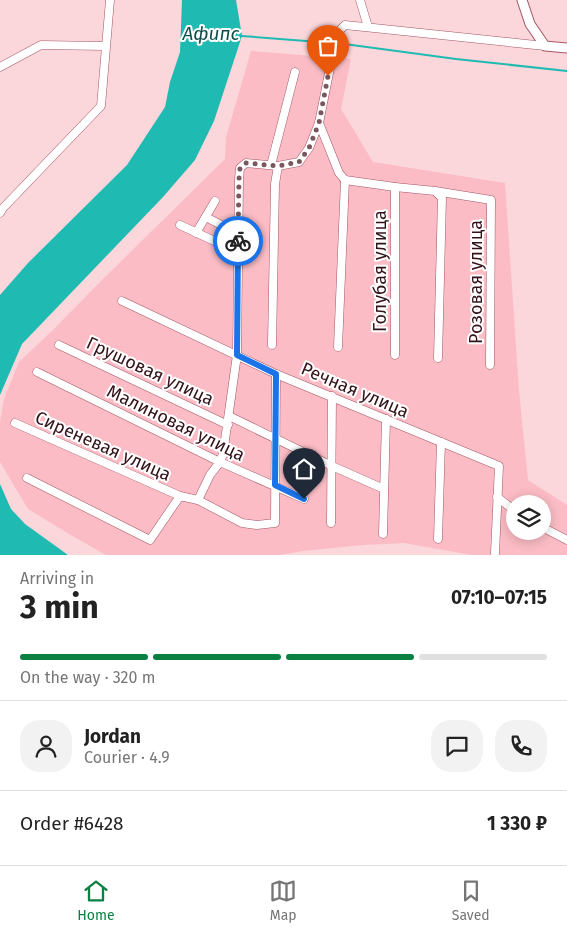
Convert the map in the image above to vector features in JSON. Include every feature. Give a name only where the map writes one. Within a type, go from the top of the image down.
[{"type":"street","points":[[1,210],[101,106],[110,0]]},
{"type":"street","points":[[360,0],[368,27]]},
{"type":"street","points":[[522,0],[530,24],[545,46]]},
{"type":"street","points":[[198,500],[210,475],[220,462],[229,420],[237,355],[240,168],[246,163],[274,166],[299,162],[309,148],[319,123],[338,32],[345,26],[368,27],[567,48]]},
{"type":"street","points":[[0,67],[41,45],[105,46]]},
{"type":"street","points":[[272,345],[274,166],[294,72]]},
{"type":"street","points":[[319,123],[339,173],[344,180],[338,347]]},
{"type":"street","points":[[344,180],[435,191],[442,198],[438,358]]},
{"type":"street","name":"Голубая улица","points":[[395,187],[395,355]]},
{"type":"street","name":"Розовая улица","points":[[435,191],[491,200],[490,365]]},
{"type":"street","points":[[196,233],[215,201]]},
{"type":"street","points":[[206,217],[238,234]]},
{"type":"street","points":[[180,225],[238,252]]},
{"type":"street","name":"Речная улица","points":[[122,301],[276,374],[499,466],[495,553]]},
{"type":"street","name":"Грушовая улица","points":[[59,345],[229,420],[276,438],[384,489]]},
{"type":"street","name":"Малиновая улица","points":[[37,372],[220,462],[304,499]]},
{"type":"street","points":[[275,485],[276,374]]},
{"type":"street","points":[[331,523],[332,396]]},
{"type":"street","points":[[384,534],[386,420]]},
{"type":"street","name":"Сиреневая улица","points":[[15,423],[180,496],[198,500],[242,523],[257,525],[275,523],[275,485]]},
{"type":"street","points":[[438,539],[441,442]]},
{"type":"street","points":[[28,478],[150,540],[180,496]]},
{"type":"street","points":[[497,497],[506,504]]},
{"type":"street","points":[[551,532],[567,540]]},
{"type":"shaded area","points":[[251,51],[351,59],[341,109],[373,162],[505,183],[519,391],[528,480],[567,505],[567,555],[472,555],[404,543],[363,545],[279,555],[106,555],[28,509],[0,462],[0,422],[4,399],[19,362],[225,159],[226,137]]},
{"type":"water","name":"Афипс","points":[[182,0],[236,0],[242,36],[214,121],[195,160],[163,197],[22,344],[0,395],[0,295],[28,263],[127,165],[165,107],[170,82],[180,52]]},
{"type":"water","points":[[0,484],[11,509],[25,524],[68,555],[0,555]]},
{"type":"waterway","points":[[242,36],[332,43]]},
{"type":"waterway","points":[[337,43],[456,59],[567,71]]},
{"type":"way so far","points":[[238,241],[240,168],[246,163],[278,166],[299,162],[309,148],[319,123],[328,76]]},
{"type":"route","points":[[238,241],[237,355],[276,374],[275,485],[304,499]]}]
